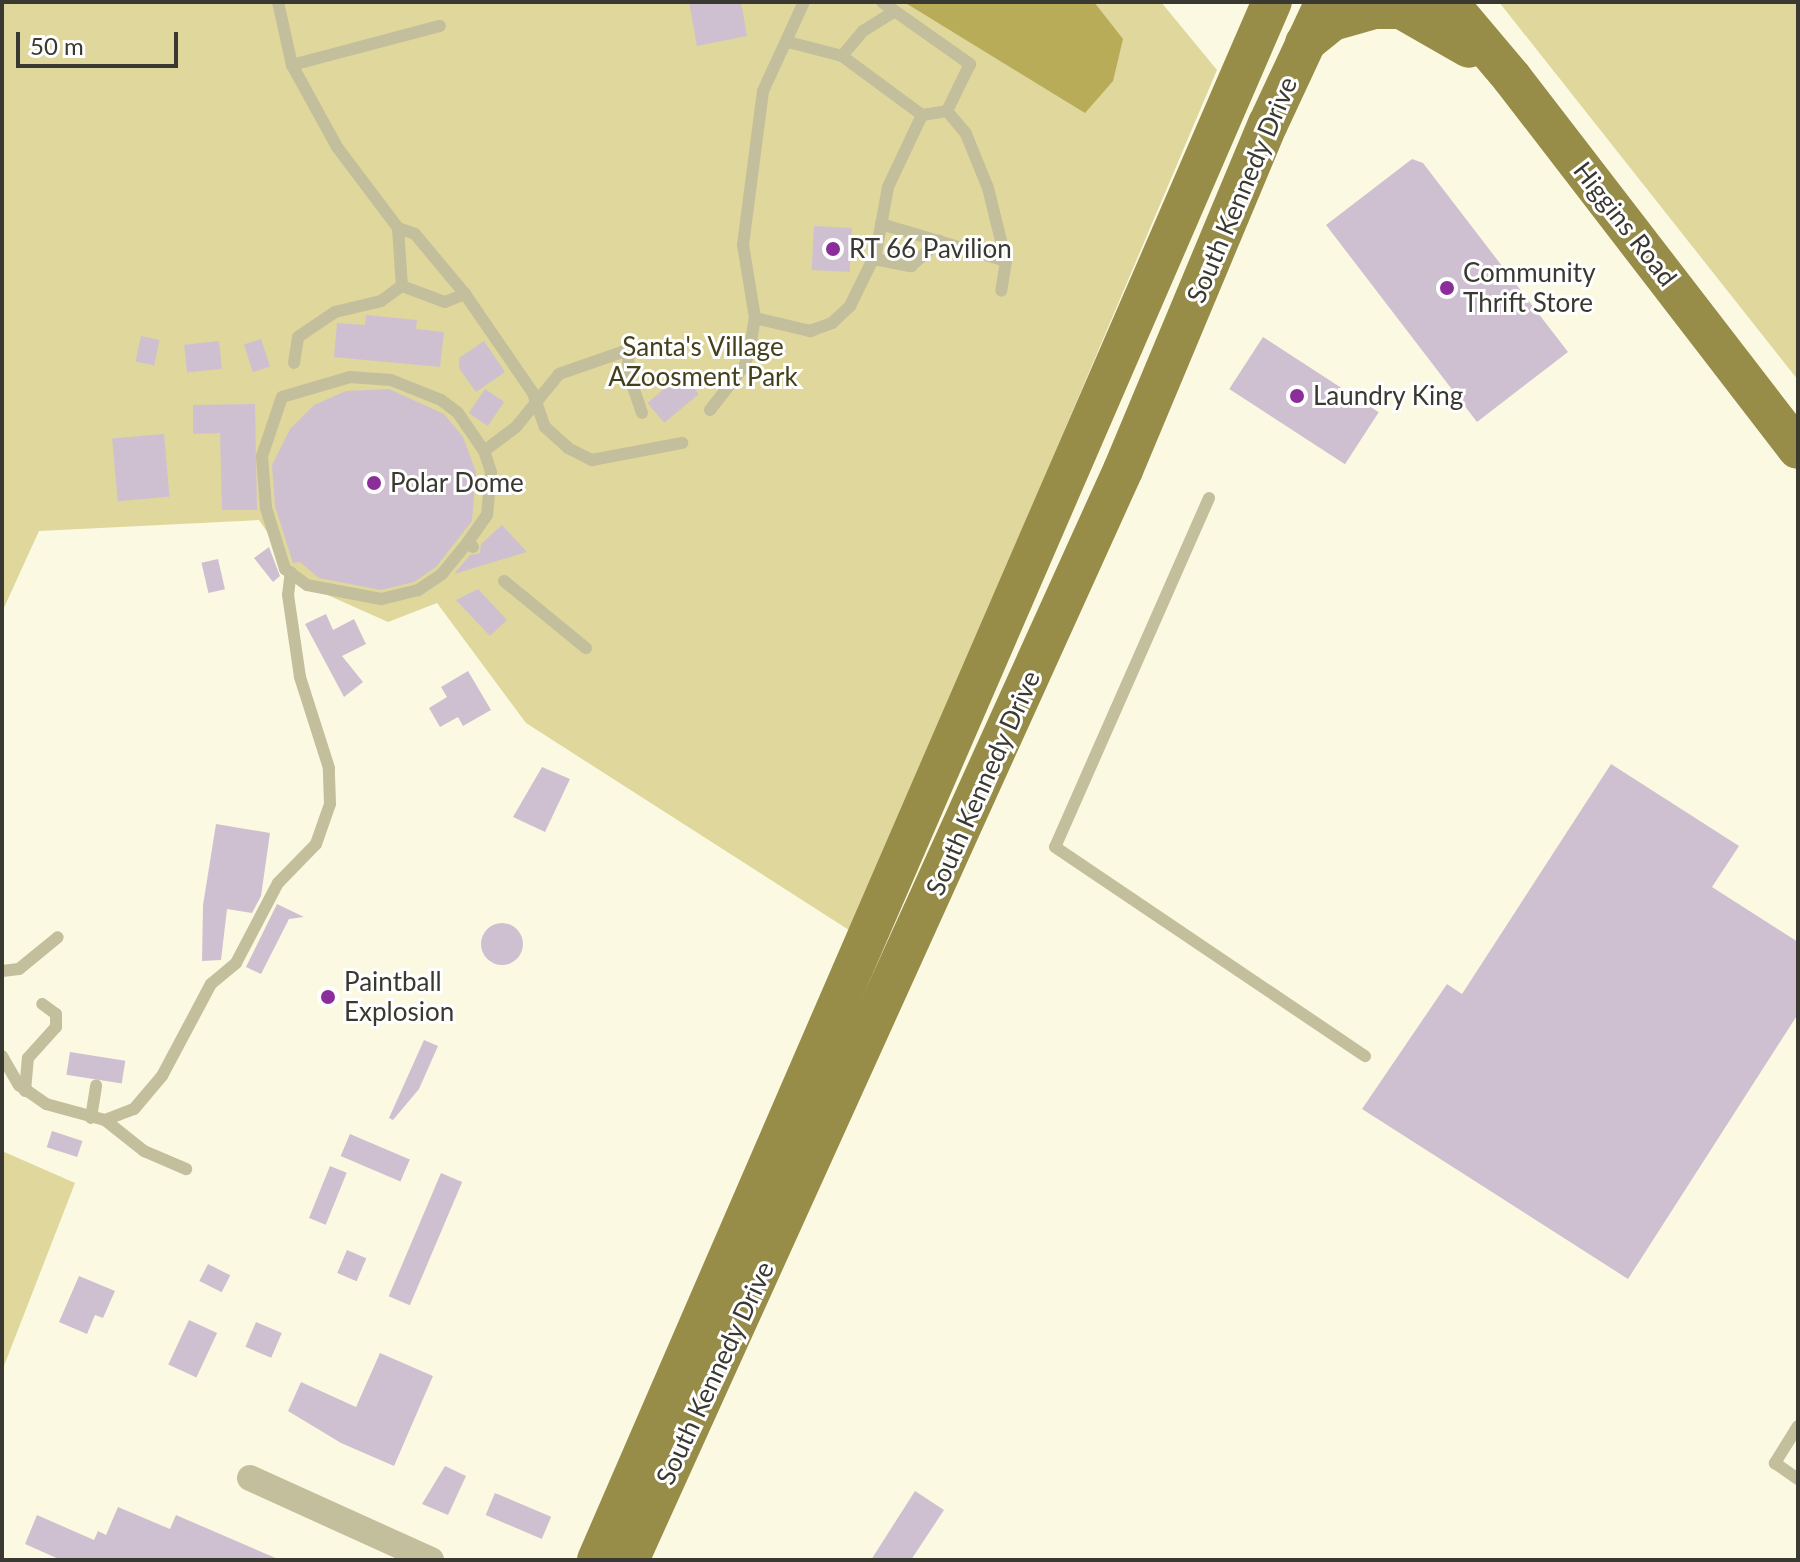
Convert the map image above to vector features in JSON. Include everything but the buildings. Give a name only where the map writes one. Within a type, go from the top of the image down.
[{"type":"main road","name":"South Kennedy Drive","points":[[597,1560],[724,1258],[919,824],[1272,2]]},
{"type":"main road","name":"South Kennedy Drive","points":[[629,1560],[1123,470],[1325,2]]},
{"type":"main road","name":"Higgins Road","points":[[1448,2],[1512,78],[1798,449]]},
{"type":"main road","points":[[1305,43],[1332,21],[1374,9],[1401,9],[1429,20],[1512,78]]},
{"type":"street","points":[[250,1478],[431,1560]]},
{"type":"lane","points":[[278,2],[292,65],[337,147],[398,228],[402,286]]},
{"type":"lane","points":[[710,410],[745,365],[755,318],[743,245],[763,91],[804,2]]},
{"type":"lane","points":[[882,2],[970,64],[947,111]]},
{"type":"lane","points":[[842,56],[863,31],[893,12]]},
{"type":"lane","points":[[292,65],[440,26]]},
{"type":"lane","points":[[788,42],[842,56],[922,115],[947,111]]},
{"type":"lane","points":[[947,111],[972,148],[1006,261],[1001,291]]},
{"type":"lane","points":[[755,318],[810,331],[832,323],[850,306],[874,259],[888,187],[922,115]]},
{"type":"lane","points":[[881,224],[1006,261]]},
{"type":"lane","points":[[398,228],[415,234],[465,294],[536,403],[545,427],[568,448],[592,460],[682,443]]},
{"type":"lane","points":[[874,259],[911,266],[939,241]]},
{"type":"lane","points":[[402,286],[445,302],[465,294]]},
{"type":"lane","points":[[294,363],[298,337],[335,312],[381,301],[402,286]]},
{"type":"lane","points":[[484,451],[516,427],[559,374],[628,350],[629,375],[642,413]]},
{"type":"lane","points":[[350,377],[391,380],[441,400],[458,413],[484,451],[491,472],[487,515],[471,545],[442,574],[418,590],[381,599],[307,585],[285,569],[266,508],[262,456],[282,397],[302,387],[350,377]]},
{"type":"lane","points":[[1209,498],[1056,836],[1055,847],[1365,1056]]},
{"type":"lane","points":[[2,1056],[25,1091],[91,1118],[105,1120],[134,1109],[157,1084],[204,994],[236,963],[278,883],[311,852],[325,825],[329,768],[300,677],[288,595],[291,572]]},
{"type":"lane","points":[[504,581],[586,648]]},
{"type":"lane","points":[[2,971],[19,969],[58,937]]},
{"type":"lane","points":[[25,1091],[28,1058],[56,1027],[56,1014],[42,1004]]},
{"type":"lane","points":[[91,1118],[96,1085]]},
{"type":"lane","points":[[105,1120],[144,1151],[186,1169]]},
{"type":"lane","points":[[724,1258],[773,1248]]},
{"type":"lane","points":[[1798,1426],[1775,1463],[1798,1479]]},
{"type":"green space","name":"Santa's Village AZoosment Park","points":[[2,2],[1161,2],[1217,70],[852,932],[526,723],[437,603],[388,622],[303,584],[259,520],[39,531],[2,612]]},
{"type":"green space","points":[[1499,2],[1798,2],[1798,380]]},
{"type":"green space","points":[[2,1151],[75,1183],[2,1371]]},
{"type":"shaded area","points":[[904,2],[1094,2],[1123,39],[1113,81],[1085,113]]},
{"type":"place","name":"RT 66 Pavilion","points":[[833,249]]},
{"type":"place","name":"Community Thrift Store","points":[[1447,288]]},
{"type":"place","name":"Laundry King","points":[[1297,396]]},
{"type":"place","name":"Polar Dome","points":[[374,483]]},
{"type":"place","name":"Paintball Explosion","points":[[328,997]]}]
